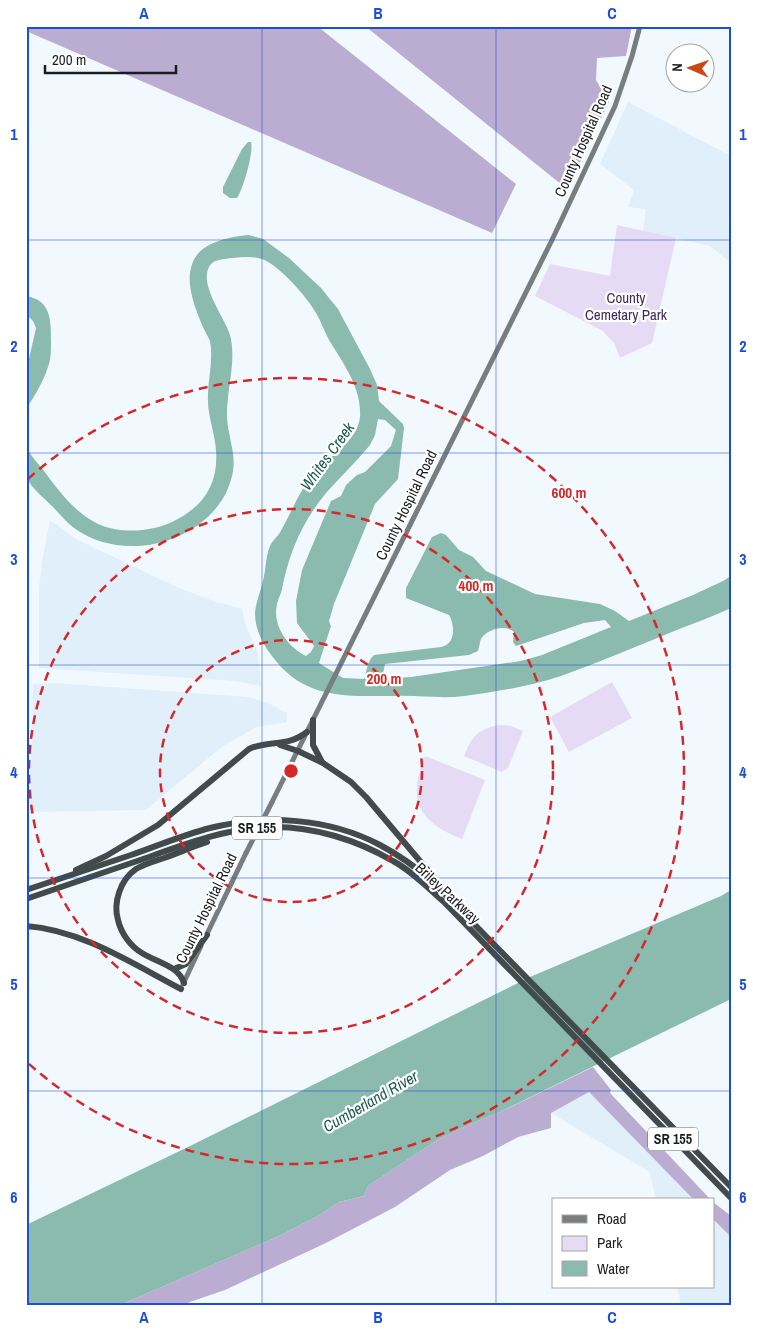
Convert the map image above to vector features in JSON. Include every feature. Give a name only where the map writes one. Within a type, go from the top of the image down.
[{"type":"highway","points":[[313,720],[313,745],[323,763]]},
{"type":"highway","points":[[277,744],[293,741],[307,732]]},
{"type":"highway","points":[[46,883],[106,856],[158,825],[249,749],[267,743],[298,750],[323,763],[351,782],[366,797],[454,902]]},
{"type":"highway","name":"Briley Parkway","points":[[26,890],[210,828],[248,822],[305,821],[346,831],[380,845],[411,864],[454,902],[731,1187]]},
{"type":"highway","name":"Briley Parkway","points":[[26,899],[192,842],[246,829],[271,827],[308,830],[365,847],[395,862],[444,902],[731,1198]]},
{"type":"highway","points":[[183,986],[180,974],[141,953],[124,935],[116,915],[116,906],[121,887],[126,878],[137,869],[230,833]]},
{"type":"highway","points":[[26,926],[52,930],[86,941],[183,986]]},
{"type":"highway","points":[[174,970],[186,964],[193,951],[207,935]]},
{"type":"main road","name":"County Hospital Road","points":[[183,986],[246,853],[552,240],[611,115],[632,56],[640,26]]},
{"type":"shaded area","points":[[26,26],[317,26],[516,184],[492,233],[26,31]]},
{"type":"shaded area","points":[[365,26],[632,26],[626,56],[597,58],[596,80],[609,102],[567,189]]},
{"type":"shaded area","points":[[628,102],[731,156],[731,263],[710,246],[643,231],[646,209],[628,207],[634,190],[600,164]]},
{"type":"shaded area","points":[[50,520],[76,539],[179,588],[242,609],[245,624],[258,653],[261,686],[235,681],[39,668],[39,588]]},
{"type":"shaded area","points":[[55,683],[248,697],[268,703],[287,713],[287,722],[257,727],[223,746],[146,810],[30,812],[33,684]]},
{"type":"shaded area","points":[[593,1067],[611,1090],[610,1093],[709,1198],[692,1198],[589,1092],[551,1113],[551,1128],[518,1137],[483,1156],[450,1170],[395,1207],[326,1243],[225,1290],[181,1305],[120,1305],[277,1237],[318,1216],[339,1202],[364,1196],[368,1186],[437,1140]]},
{"type":"shaded area","points":[[589,1092],[692,1198],[656,1198],[648,1171],[551,1113]]},
{"type":"shaded area","points":[[714,1203],[731,1216],[731,1237],[714,1220]]},
{"type":"shaded area","points":[[714,1220],[731,1237],[731,1305],[681,1305],[677,1288],[714,1288]]},
{"type":"green space","name":"County Cemetary Park","points":[[617,225],[676,238],[652,343],[620,358],[614,343],[603,331],[535,296],[550,264],[610,276]]},
{"type":"green space","points":[[612,682],[632,718],[569,752],[550,717]]},
{"type":"green space","points":[[499,725],[511,726],[523,731],[508,768],[502,772],[464,756],[477,734]]},
{"type":"green space","points":[[425,756],[485,780],[462,839],[435,825],[420,808],[417,797],[417,785]]},
{"type":"water","points":[[248,142],[251,142],[252,147],[245,179],[237,198],[230,198],[223,193],[223,187],[242,149]]},
{"type":"water","points":[[249,235],[263,239],[289,258],[321,288],[338,309],[370,369],[377,385],[379,401],[403,424],[404,428],[398,479],[375,504],[334,604],[329,621],[331,626],[319,663],[343,678],[364,679],[369,663],[374,655],[441,647],[449,642],[452,638],[453,629],[449,615],[406,598],[406,588],[432,537],[441,533],[446,535],[459,550],[473,557],[486,571],[535,594],[600,604],[615,611],[629,621],[693,595],[731,576],[731,608],[561,676],[525,686],[488,693],[447,697],[346,695],[315,689],[301,683],[288,674],[268,651],[255,620],[268,553],[271,544],[279,534],[313,474],[348,442],[354,434],[360,417],[360,406],[355,386],[312,306],[292,282],[276,268],[269,262],[255,257],[218,260],[211,264],[207,271],[209,290],[230,335],[232,345],[227,418],[234,464],[226,493],[214,511],[198,525],[179,536],[158,543],[136,546],[114,545],[93,539],[74,528],[29,482],[26,471],[26,447],[70,502],[90,520],[107,527],[145,530],[172,522],[194,508],[208,490],[216,468],[215,442],[208,406],[211,348],[210,341],[200,321],[192,298],[190,275],[194,259],[206,247],[222,240]],"holes":[[[378,419],[385,420],[396,430],[391,446],[365,472],[357,475],[346,485],[341,496],[331,501],[302,570],[296,601],[297,623],[314,646],[306,656],[293,647],[283,635],[277,620],[277,604],[288,563],[310,515],[326,493],[370,445],[375,435]],[[605,620],[611,627],[542,655],[521,661],[411,677],[382,679],[385,664],[469,655],[478,651],[481,639],[492,630],[502,628],[511,630],[514,632],[513,642],[516,646],[584,623]]]},
{"type":"water","points":[[26,296],[40,302],[48,312],[51,326],[51,353],[46,373],[26,409],[26,372],[36,328],[33,321],[26,314]]},
{"type":"water","name":"Cumberland River","points":[[731,890],[731,999],[500,1112],[437,1140],[368,1186],[364,1196],[339,1202],[318,1216],[277,1237],[120,1305],[26,1305],[26,1225],[190,1146],[530,977],[721,896]]},
{"type":"water label","name":"Whites Creek","points":[[327,456]]}]
